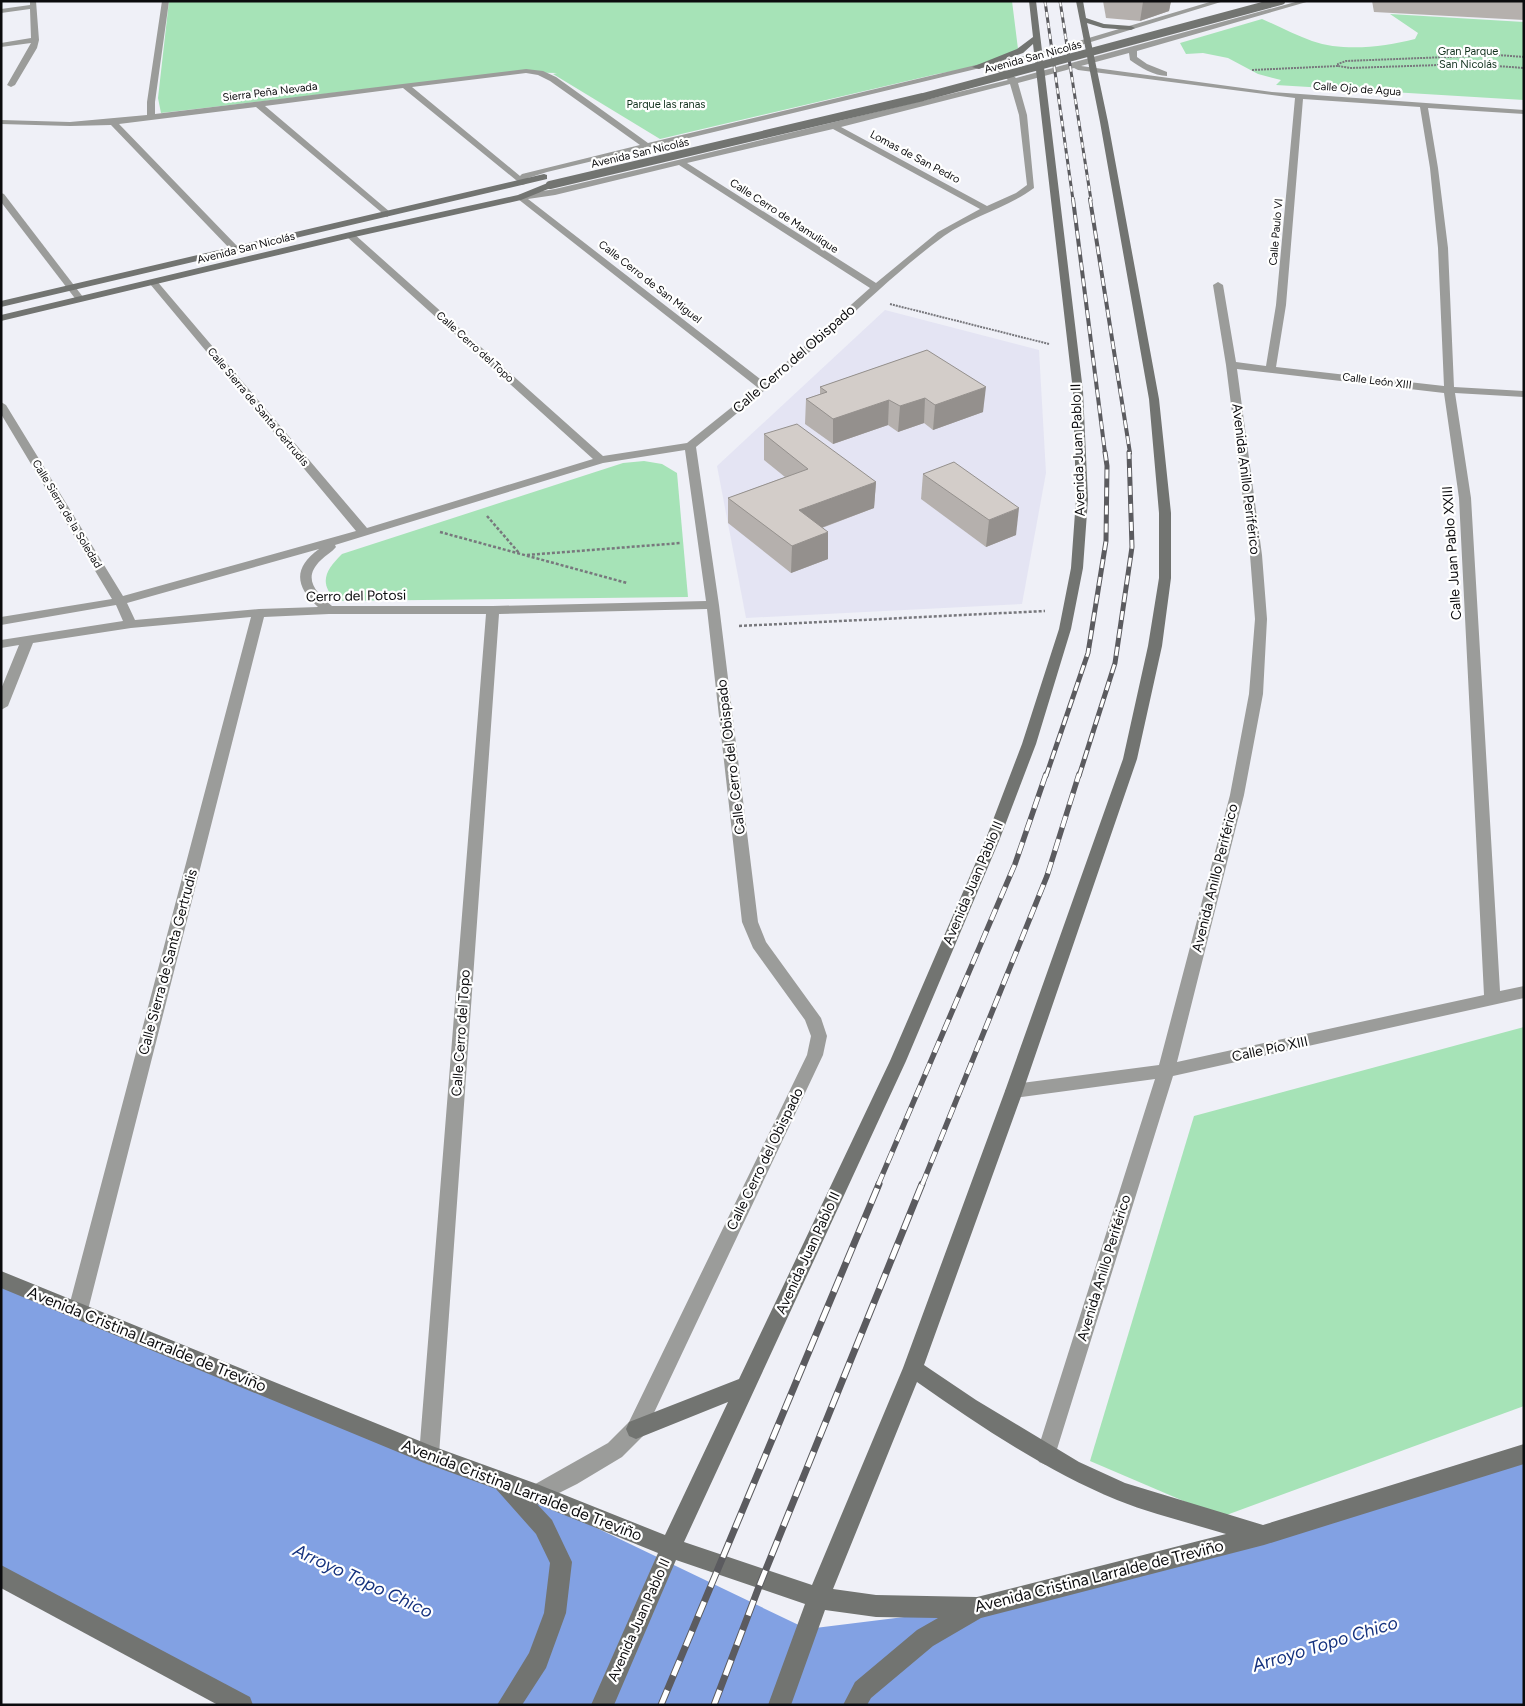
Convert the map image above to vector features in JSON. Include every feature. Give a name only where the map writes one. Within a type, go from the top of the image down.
[{"type":"main road","name":"Avenida Juan Pablo II","points":[[602,1705],[670,1548],[898,1061],[992,841],[1030,744],[1068,610],[1077,568],[1082,499],[1078,391],[1041,74],[1036,56],[1032,1]]},
{"type":"main road","points":[[780,1705],[818,1598],[913,1368],[1014,1092],[1130,760],[1155,646],[1165,578],[1165,514],[1154,399],[1104,122],[1079,1]]},
{"type":"main road","name":"Avenida San Nicolás","points":[[1,304],[856,104],[1043,57],[1251,1]]},
{"type":"main road","name":"Avenida San Nicolás","points":[[1,318],[350,235],[521,197],[550,185],[923,97],[1281,1]]},
{"type":"main road","points":[[1082,19],[1103,26],[1131,28]]},
{"type":"main road","points":[[976,67],[1020,51],[1035,39]]},
{"type":"main road","name":"Avenida Cristina Larralde de Treviño","points":[[1,1279],[429,1455],[537,1494],[670,1548],[818,1598],[876,1606],[977,1608],[1264,1535],[1524,1454]]},
{"type":"main road","points":[[913,1368],[969,1407],[1046,1455],[1122,1492],[1264,1535]]},
{"type":"main road","points":[[636,1428],[746,1385]]},
{"type":"main road","points":[[503,1483],[544,1527],[561,1562],[555,1613],[538,1660],[508,1705]]},
{"type":"main road","points":[[1,1576],[242,1705]]},
{"type":"main road","points":[[854,1705],[863,1690],[925,1638],[977,1608]]},
{"type":"street","points":[[151,118],[151,102],[166,1]]},
{"type":"street","points":[[404,86],[522,182],[525,176],[534,173],[976,67],[1036,56],[1222,1]]},
{"type":"street","points":[[521,197],[555,192],[681,163],[1013,80],[1071,67],[1092,66],[1133,49],[1307,1]]},
{"type":"street","points":[[1,12],[33,4],[34,40],[30,55],[12,85]]},
{"type":"street","points":[[1115,33],[1115,37],[1121,41],[1143,46]]},
{"type":"street","points":[[1,45],[34,40]]},
{"type":"street","name":"Calle Ojo de Agua","points":[[1133,49],[1133,58],[1144,66],[1189,83]]},
{"type":"street","points":[[1036,56],[1071,67]]},
{"type":"street","points":[[993,64],[1013,80]]},
{"type":"street","name":"Calle Ojo de Agua","points":[[1092,66],[1189,83],[1298,96],[1524,112]]},
{"type":"street","name":"Sierra Peña Nevada","points":[[1,122],[70,124],[113,122],[513,72],[540,73],[553,79],[647,146]]},
{"type":"street","name":"Calle Cerro del Obispado","points":[[537,1494],[615,1450],[636,1428],[815,1055],[818,1036],[813,1018],[760,944],[750,922],[716,627],[690,446],[764,387],[876,288],[941,234],[986,209],[1019,195],[1031,186],[1024,115],[1013,80]]},
{"type":"street","name":"Calle Paulo VI","points":[[1271,368],[1281,305],[1298,96]]},
{"type":"street","points":[[259,105],[387,214]]},
{"type":"street","name":"Calle Juan Pablo XXIII","points":[[1424,105],[1434,168],[1443,248],[1449,390],[1465,498],[1492,1000]]},
{"type":"street","points":[[113,122],[234,249]]},
{"type":"street","name":"Lomas de San Pedro","points":[[834,126],[986,209]]},
{"type":"street","name":"Calle Cerro de Mamulique","points":[[681,163],[876,288]]},
{"type":"street","points":[[1,196],[80,299]]},
{"type":"street","name":"Calle Cerro de San Miguel","points":[[521,197],[764,387]]},
{"type":"street","name":"Calle Cerro del Topo","points":[[350,235],[601,460]]},
{"type":"street","name":"Calle Sierra de Santa Gertrudis","points":[[153,282],[363,531]]},
{"type":"street","name":"Avenida Anillo Periférico","points":[[1046,1455],[1166,1071],[1237,795],[1256,694],[1260,619],[1256,555],[1232,365],[1218,285]]},
{"type":"street","name":"Calle León XIII","points":[[1232,365],[1449,390],[1524,394]]},
{"type":"street","name":"Calle Sierra de la Soledad","points":[[1,405],[120,601],[130,624]]},
{"type":"street","points":[[1,621],[120,601],[339,540],[363,531],[601,460],[690,446]]},
{"type":"street","points":[[329,610],[314,598],[308,590],[305,580],[307,568],[312,560],[339,540]]},
{"type":"street","name":"Cerro del Potosi","points":[[1,644],[130,624],[259,613],[329,610],[493,610],[713,605]]},
{"type":"street","name":"Calle Cerro del Topo","points":[[429,1455],[493,610]]},
{"type":"street","name":"Calle Sierra de Santa Gertrudis","points":[[78,1310],[259,613]]},
{"type":"street","points":[[1,706],[28,639]]},
{"type":"street","name":"Calle Pío XIII","points":[[1014,1092],[1166,1071],[1524,992]]},
{"type":"path","points":[[1338,66],[1338,64],[1346,61],[1490,55],[1524,57]]},
{"type":"path","points":[[1250,70],[1338,66],[1350,68],[1469,64],[1524,68]]},
{"type":"path","points":[[866,297],[1040,342],[1072,346]]},
{"type":"path","points":[[473,499],[520,554]]},
{"type":"path","points":[[400,521],[629,584]]},
{"type":"path","points":[[525,555],[704,541]]},
{"type":"path","points":[[716,627],[1068,610]]},
{"type":"shaded area","points":[[885,310],[1039,350],[1046,473],[1022,604],[746,618],[717,466]]},
{"type":"green space","name":"Parque las ranas","points":[[169,1],[1012,1],[1018,49],[993,64],[937,74],[660,139],[553,74],[557,73],[513,72],[161,113],[158,98]]},
{"type":"green space","name":"Gran Parque San Nicolás","points":[[1390,14],[1524,22],[1524,100],[1276,85],[1281,80],[1258,74],[1228,58],[1203,53],[1186,54],[1180,43],[1262,19],[1312,41],[1337,46],[1377,46],[1415,39],[1418,33]]},
{"type":"green space","points":[[644,461],[662,464],[677,473],[688,597],[336,601],[327,588],[326,576],[328,571],[342,554],[623,463]]},
{"type":"green space","points":[[1524,1027],[1524,1406],[1221,1517],[1090,1461],[1194,1116]]},
{"type":"water","name":"Arroyo Topo Chico","points":[[1,1279],[503,1483],[807,1629],[977,1608],[1524,1454],[1524,1705],[242,1705],[1,1576]]},
{"type":"building","points":[[927,350],[986,387],[935,405],[925,398],[900,406],[889,400],[833,419],[806,399],[827,392],[820,387]]},
{"type":"building","points":[[797,424],[876,482],[799,510],[828,532],[792,546],[728,498],[808,469],[764,434]]},
{"type":"building","points":[[954,462],[1019,508],[989,520],[923,474]]},
{"type":"railway","points":[[1045,1],[1073,200]]},
{"type":"railway","points":[[1060,1],[1091,200]]},
{"type":"railway","points":[[1073,199],[1105,453]]},
{"type":"railway","points":[[1090,199],[1130,453]]},
{"type":"railway","points":[[1046,776],[1088,653],[1106,541],[1107,466],[1105,452]]},
{"type":"railway","points":[[1079,776],[1115,663],[1132,547],[1129,452]]},
{"type":"railway","points":[[878,1185],[1015,864],[1046,774]]},
{"type":"railway","points":[[922,1185],[1047,876],[1079,774]]},
{"type":"railway","points":[[661,1705],[879,1184]]},
{"type":"railway","points":[[714,1705],[760,1584],[922,1184]]}]
